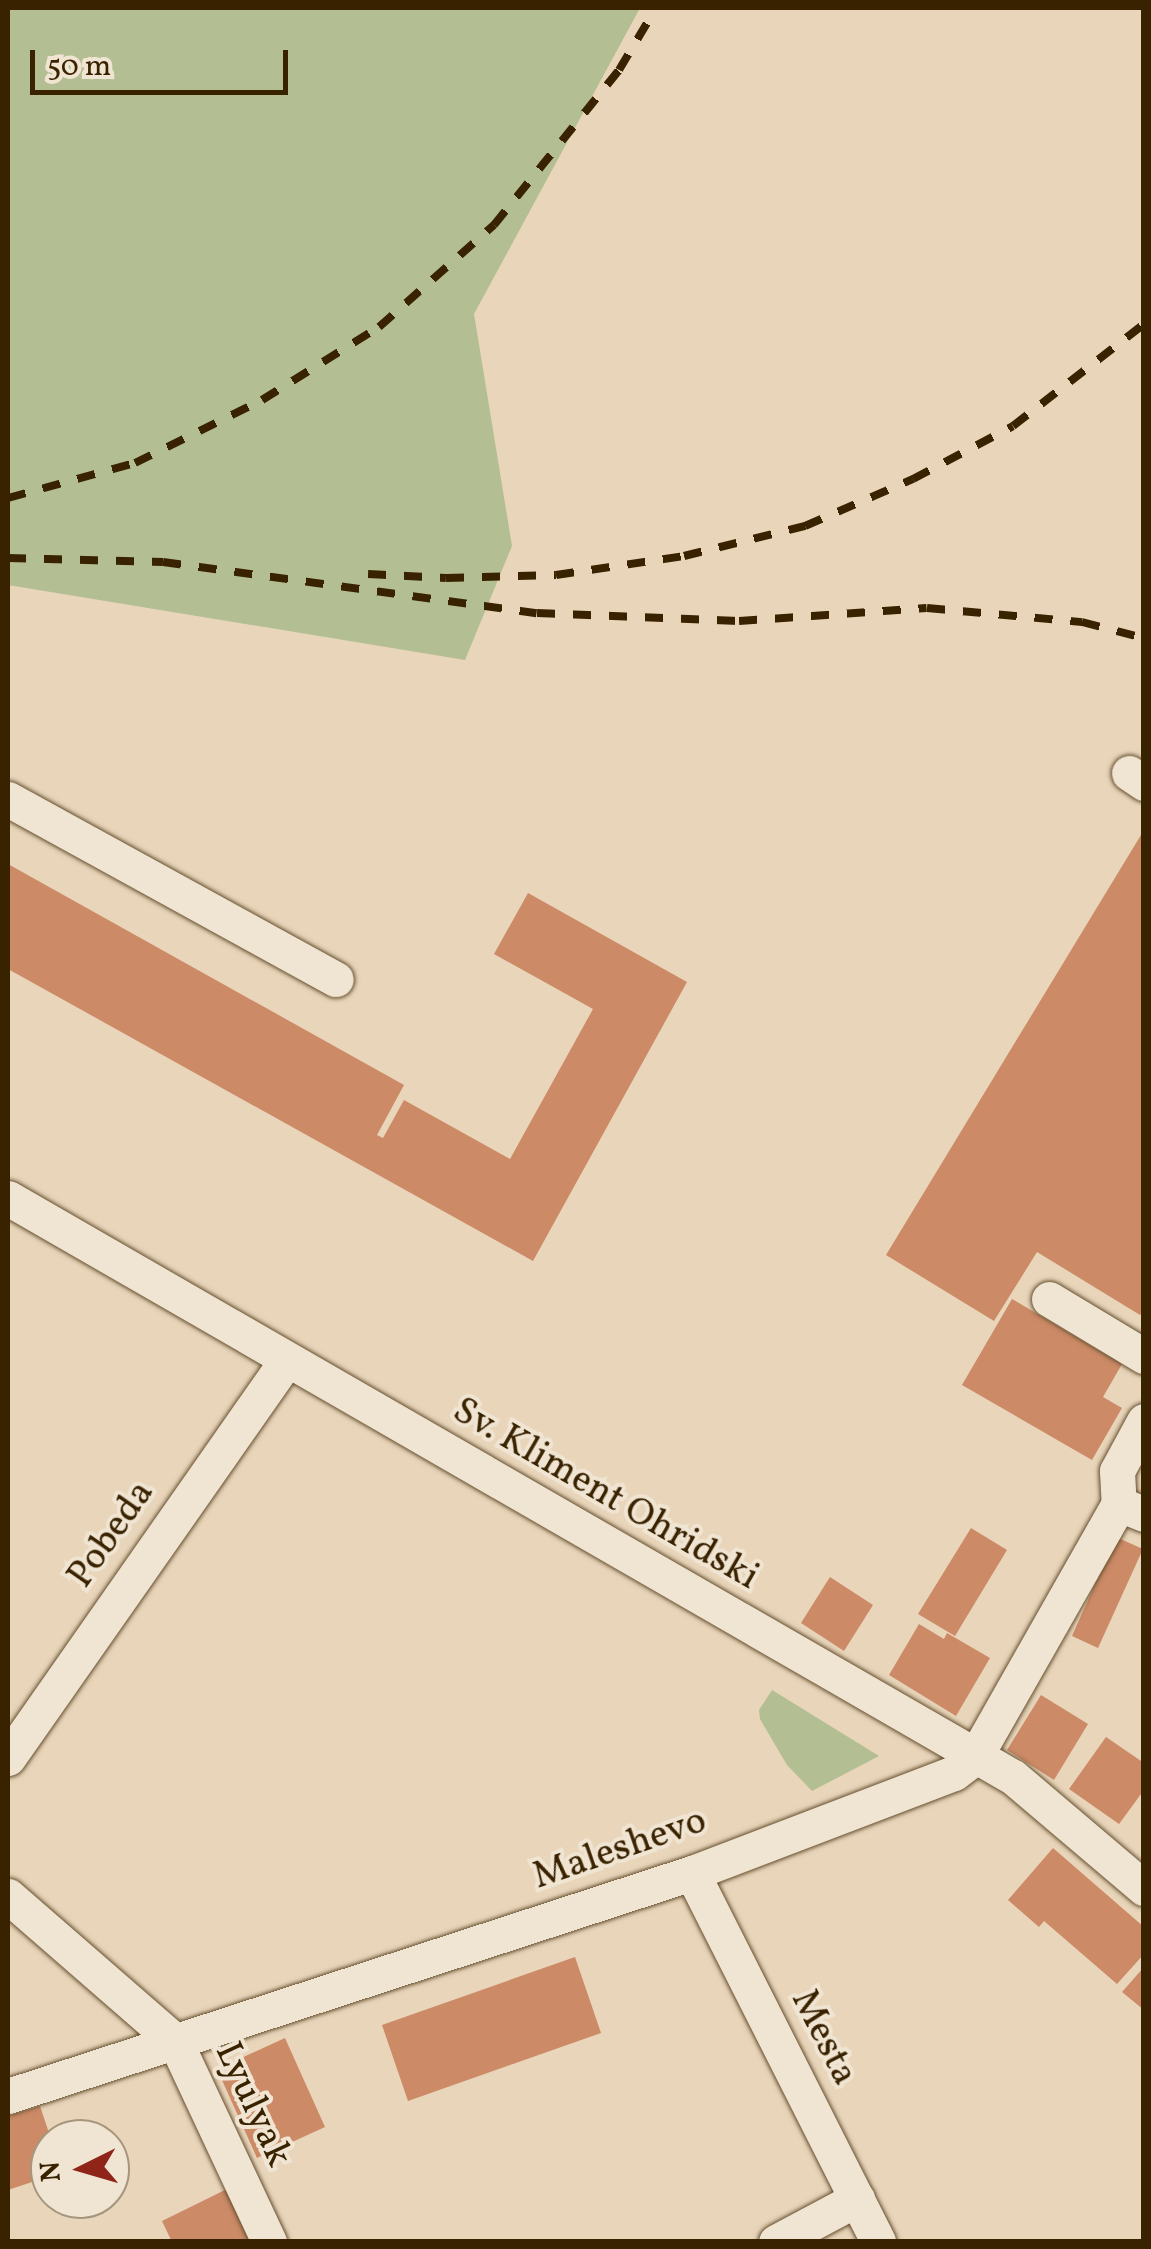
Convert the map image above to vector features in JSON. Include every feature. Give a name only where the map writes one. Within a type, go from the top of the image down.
[{"type":"street","points":[[8,799],[336,979]]},
{"type":"street","name":"Sv. Kliment Ohridski","points":[[8,1198],[1012,1777],[1144,1888]]},
{"type":"street","points":[[1049,1299],[1144,1356]]},
{"type":"street","name":"Pobeda","points":[[8,1758],[286,1361]]},
{"type":"street","points":[[1131,1509],[1118,1471],[1144,1421]]},
{"type":"street","name":"Maleshevo","points":[[8,2096],[692,1873],[954,1774],[975,1757],[1131,1509]]},
{"type":"street","name":"Mesta","points":[[692,1873],[878,2242]]},
{"type":"street","name":"Lyulyak","points":[[8,1896],[175,2042],[269,2242]]},
{"type":"street","points":[[776,2242],[857,2199]]},
{"type":"green space","points":[[8,8],[640,8],[474,314],[512,546],[465,660],[8,585]]},
{"type":"green space","points":[[772,1690],[879,1756],[812,1791],[787,1765],[760,1719],[759,1710]]},
{"type":"building","points":[[1144,830],[1144,1309],[1140,1315],[1037,1252],[994,1321],[886,1255]]},
{"type":"building","points":[[8,864],[404,1085],[377,1135],[383,1138],[404,1100],[510,1159],[593,1009],[494,954],[528,893],[687,982],[533,1261],[8,969]]},
{"type":"building","points":[[1012,1299],[1122,1364],[1103,1397],[1122,1408],[1092,1460],[962,1385]]},
{"type":"building","points":[[971,1528],[1007,1550],[955,1636],[918,1614]]},
{"type":"building","points":[[1116,1537],[1143,1549],[1098,1648],[1072,1636]]},
{"type":"building","points":[[830,1577],[873,1605],[844,1651],[801,1623]]},
{"type":"building","points":[[919,1624],[944,1639],[947,1633],[990,1658],[956,1716],[889,1675]]},
{"type":"building","points":[[1041,1695],[1088,1724],[1054,1780],[1007,1750]]},
{"type":"building","points":[[1106,1737],[1144,1763],[1144,1790],[1119,1824],[1069,1789]]},
{"type":"building","points":[[1053,1848],[1144,1927],[1144,1954],[1117,1984],[1044,1921],[1039,1927],[1008,1900]]},
{"type":"building","points":[[575,1957],[601,2033],[408,2101],[382,2025]]},
{"type":"building","points":[[1144,1967],[1144,2010],[1122,1992]]},
{"type":"building","points":[[285,2038],[325,2127],[257,2158],[217,2069]]},
{"type":"building","points":[[40,2106],[44,2119],[30,2119],[30,2183],[8,2190],[8,2116]]},
{"type":"building","points":[[227,2189],[252,2242],[172,2242],[162,2221]]},
{"type":"railway","points":[[8,498],[135,463],[262,400],[379,327],[494,225],[619,70],[656,8]]},
{"type":"railway","points":[[368,574],[446,578],[556,575],[684,556],[805,526],[913,479],[1013,426],[1144,324]]},
{"type":"railway","points":[[8,558],[163,562],[537,613],[739,621],[927,608],[1082,622],[1144,638]]}]
